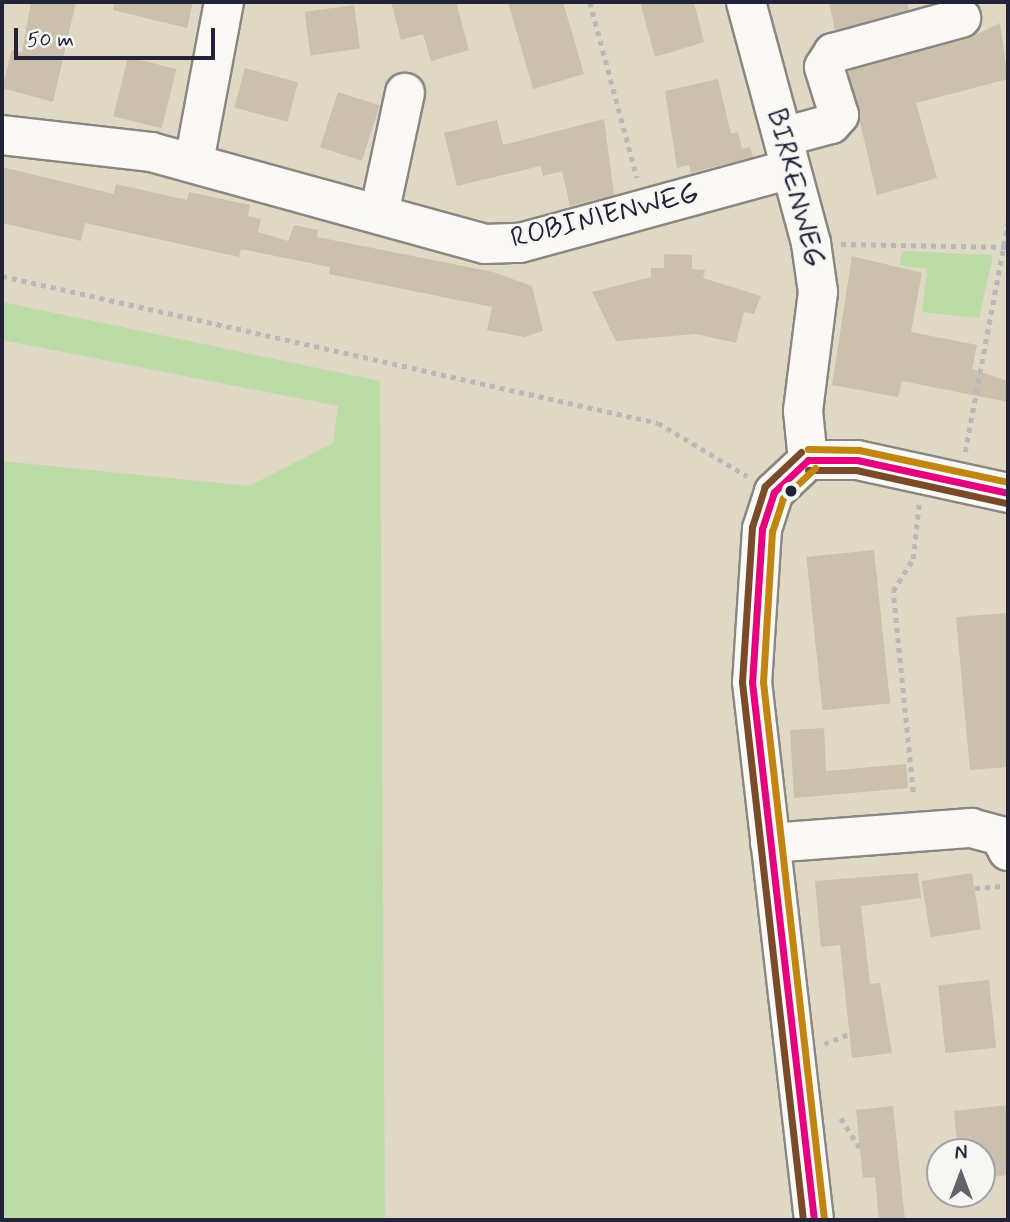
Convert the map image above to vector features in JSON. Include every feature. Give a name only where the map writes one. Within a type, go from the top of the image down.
[{"type":"street","points":[[194,162],[224,2]]},
{"type":"street","name":"BIRKENWEG","points":[[746,2],[811,243],[818,292],[803,411],[808,460]]},
{"type":"street","name":"ROBINIENWEG","points":[[2,135],[194,162],[485,244],[520,243],[645,209],[786,153],[831,124],[839,115],[824,66],[833,53],[961,18]]},
{"type":"street","points":[[379,215],[405,93]]},
{"type":"street","points":[[814,1220],[752,682],[762,529],[774,492],[808,460],[856,460],[1008,493]]},
{"type":"street","points":[[770,843],[971,828],[1000,836],[1006,869]]},
{"type":"path","points":[[590,2],[645,209]]},
{"type":"path","points":[[963,459],[1008,222]]},
{"type":"path","points":[[811,243],[1005,246]]},
{"type":"path","points":[[2,276],[658,423],[774,492]]},
{"type":"path","points":[[913,792],[893,590],[913,559],[919,500]]},
{"type":"path","points":[[975,888],[1006,869]]},
{"type":"path","points":[[841,1118],[860,1150]]},
{"type":"green space","points":[[902,251],[993,255],[979,318],[922,312],[927,269],[900,265]]},
{"type":"green space","points":[[2,302],[380,381],[385,1220],[2,1220],[2,461],[249,486],[333,443],[338,406],[2,340]]},
{"type":"building","points":[[31,2],[76,2],[53,102],[2,88],[12,50],[22,53]]},
{"type":"building","points":[[114,2],[193,2],[187,28],[113,10]]},
{"type":"building","points":[[391,2],[456,2],[469,50],[431,61],[423,34],[401,40]]},
{"type":"building","points":[[508,2],[563,2],[584,74],[533,89]]},
{"type":"building","points":[[640,2],[694,2],[704,42],[655,57]]},
{"type":"building","points":[[829,2],[907,2],[909,10],[835,30]]},
{"type":"building","points":[[354,5],[360,49],[311,56],[304,12]]},
{"type":"building","points":[[1000,23],[1008,79],[916,103],[937,178],[877,195],[848,71],[967,39]]},
{"type":"building","points":[[128,57],[177,69],[162,128],[113,116]]},
{"type":"building","points":[[245,68],[298,82],[288,122],[234,108]]},
{"type":"building","points":[[718,79],[731,134],[738,132],[742,149],[750,147],[753,157],[691,173],[689,165],[677,168],[665,91]]},
{"type":"building","points":[[338,92],[380,106],[362,161],[320,147]]},
{"type":"building","points":[[604,119],[614,195],[570,206],[562,171],[543,176],[540,166],[457,186],[444,133],[497,120],[503,145]]},
{"type":"building","points":[[2,167],[114,194],[116,184],[187,200],[189,192],[250,205],[248,216],[261,219],[258,232],[288,241],[294,225],[318,230],[317,237],[493,272],[532,286],[543,331],[524,337],[487,330],[492,307],[329,274],[330,267],[241,249],[239,257],[85,223],[81,241],[2,223]]},
{"type":"building","points":[[664,254],[692,255],[692,269],[705,270],[703,278],[761,296],[754,314],[744,312],[736,343],[696,334],[616,341],[592,292],[651,277],[651,268],[664,268]]},
{"type":"building","points":[[852,256],[922,273],[911,332],[977,345],[972,369],[1008,381],[1008,402],[902,381],[898,397],[832,385]]},
{"type":"building","points":[[874,550],[890,703],[822,710],[806,557]]},
{"type":"building","points":[[1008,613],[1008,767],[970,770],[956,617]]},
{"type":"building","points":[[824,728],[826,771],[906,764],[908,788],[794,798],[790,730]]},
{"type":"building","points":[[918,873],[921,898],[861,906],[870,984],[880,983],[892,1053],[852,1058],[840,945],[821,947],[815,881]]},
{"type":"building","points":[[972,873],[981,929],[931,937],[922,881]]},
{"type":"building","points":[[989,980],[996,1048],[945,1053],[938,985]]},
{"type":"building","points":[[1008,1105],[1008,1175],[996,1176],[996,1138],[957,1138],[954,1111]]},
{"type":"building","points":[[893,1106],[905,1220],[879,1220],[875,1177],[863,1178],[856,1110]]},
{"type":"transit line","points":[[808,449],[859,450],[1008,482]]},
{"type":"transit line","points":[[801,452],[765,486],[752,527],[742,682],[803,1220]]},
{"type":"transit line","points":[[808,460],[774,492],[762,529],[752,682],[814,1220]]},
{"type":"transit line","points":[[808,460],[857,460],[1008,493]]},
{"type":"transit line","points":[[815,468],[783,498],[772,531],[763,682],[824,1219]]},
{"type":"transit line","points":[[808,470],[856,470],[1006,503]]}]
